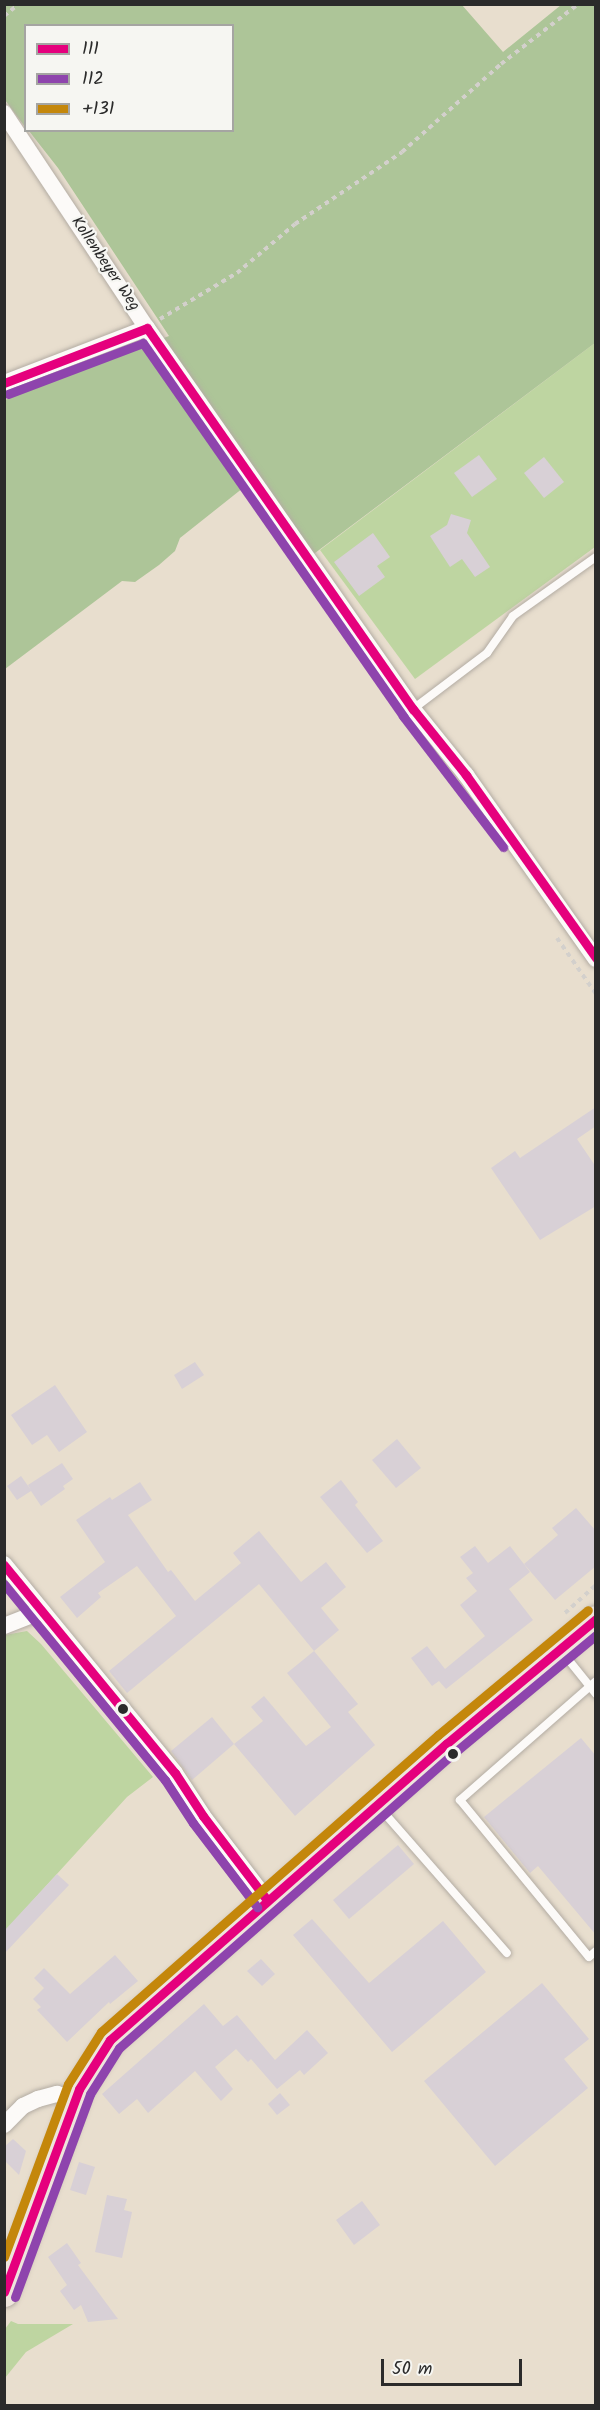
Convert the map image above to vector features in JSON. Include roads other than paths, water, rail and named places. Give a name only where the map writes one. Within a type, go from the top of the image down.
[{"type":"main road","points":[[4,2293],[75,2099],[93,2064],[110,2040],[377,1804],[560,1647],[596,1619]]},
{"type":"street","name":"Kollenbeyer Weg","points":[[4,113],[147,328],[413,709],[466,775],[596,959]]},
{"type":"street","points":[[4,383],[147,328]]},
{"type":"street","points":[[4,1564],[175,1773],[203,1816],[267,1900]]},
{"type":"street","points":[[4,1626],[42,1611]]},
{"type":"street","points":[[4,2125],[23,2106],[38,2099],[57,2094],[75,2099]]},
{"type":"lane","points":[[413,709],[487,653],[513,616],[596,557]]},
{"type":"lane","points":[[560,1647],[593,1683],[596,1694]]},
{"type":"lane","points":[[593,1683],[460,1800],[589,1957],[596,1951]]},
{"type":"lane","points":[[377,1804],[507,1953]]}]
